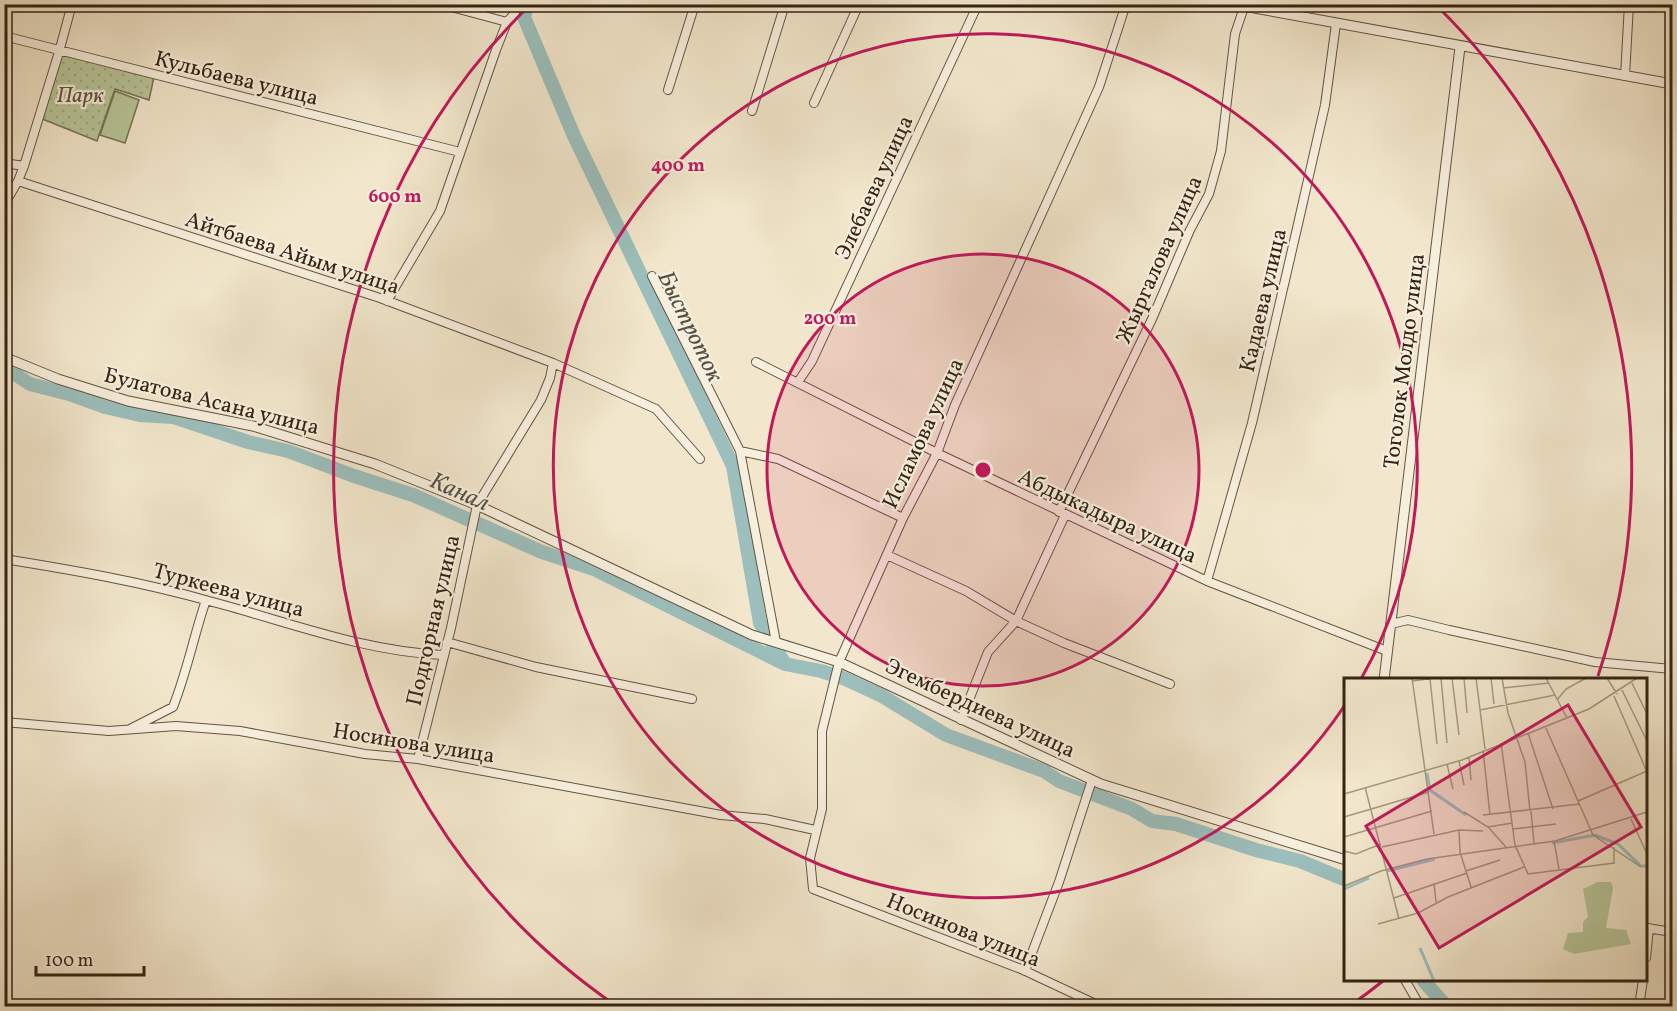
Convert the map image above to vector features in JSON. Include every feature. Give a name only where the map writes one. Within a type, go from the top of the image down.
[{"type":"street","points":[[4,205],[24,165],[72,4]]},
{"type":"street","points":[[440,4],[507,22]]},
{"type":"street","points":[[387,301],[440,211],[507,22],[515,13],[517,4]]},
{"type":"street","points":[[668,90],[695,4]]},
{"type":"street","points":[[752,111],[785,4]]},
{"type":"street","points":[[814,103],[860,4]]},
{"type":"street","name":"Элебаева улица","points":[[798,382],[812,361],[978,4]]},
{"type":"street","name":"Исламова улица","points":[[813,890],[810,858],[815,830],[822,809],[822,731],[839,662],[903,518],[937,453],[955,405],[1099,87],[1126,4]]},
{"type":"street","points":[[1232,4],[1672,84]]},
{"type":"street","points":[[1625,76],[1629,4]]},
{"type":"street","name":"Жыргалова улица","points":[[962,720],[988,652],[1016,621],[1190,230],[1209,194],[1221,152],[1235,34],[1245,6]]},
{"type":"street","name":"Кадаева улица","points":[[1207,581],[1252,423],[1296,235],[1325,105],[1336,24]]},
{"type":"street","name":"Кульбаева улица","points":[[4,36],[59,52],[460,152]]},
{"type":"street","name":"Тоголок Молдо улица","points":[[1384,678],[1460,47]]},
{"type":"street","points":[[4,163],[24,165]]},
{"type":"street","name":"Айтбаева Айым улица","points":[[18,181],[387,301],[553,363],[656,409],[700,459]]},
{"type":"street","points":[[652,276],[740,451],[776,642]]},
{"type":"street","name":"Булатова Асана улица","points":[[4,357],[58,379],[128,401],[253,426],[352,457],[477,505],[608,566]]},
{"type":"street","name":"Абдыкадыра улица","points":[[756,362],[1062,514],[1207,581],[1388,651]]},
{"type":"street","name":"Подгорная улица","points":[[418,759],[444,656],[477,505],[541,400],[553,363]]},
{"type":"street","points":[[740,451],[778,459],[903,518]]},
{"type":"street","points":[[886,555],[966,591],[1016,621],[1064,643],[1170,684]]},
{"type":"street","name":"Туркеева улица","points":[[4,559],[123,579],[392,650],[444,656]]},
{"type":"street","name":"Эгембердиева улица","points":[[608,566],[752,635],[839,662],[1092,780],[1344,859]]},
{"type":"street","points":[[129,730],[173,707],[183,681],[194,635],[206,600]]},
{"type":"street","points":[[1391,624],[1408,620],[1595,662],[1672,669]]},
{"type":"street","points":[[447,642],[536,667],[692,699]]},
{"type":"street","name":"Носинова улица","points":[[4,722],[109,731],[176,726],[240,731],[365,754],[418,759],[721,816],[765,819],[815,830]]},
{"type":"street","points":[[1025,971],[1059,882],[1092,780]]},
{"type":"street","name":"Носинова улица","points":[[813,890],[1025,971],[1100,1006]]},
{"type":"street","points":[[1647,928],[1672,932]]},
{"type":"street","points":[[1406,981],[1420,1006]]},
{"type":"street","points":[[1639,1006],[1643,981]]},
{"type":"green space","name":"Парк","points":[[61,54],[154,77],[149,100],[115,89],[97,141],[40,118]]},
{"type":"green space","points":[[115,91],[139,100],[125,143],[100,135]]},
{"type":"waterway","name":"Быстроток","points":[[528,4],[524,17],[574,136],[733,466],[760,623],[785,664]]},
{"type":"waterway","name":"Канал","points":[[4,367],[30,384],[69,394],[105,407],[140,415],[174,417],[248,442],[288,451],[413,495],[542,552],[594,569],[785,664],[843,678],[882,696],[946,735],[1044,771],[1059,781],[1132,809],[1152,821],[1176,824],[1256,850],[1300,861],[1344,879]]},
{"type":"waterway","points":[[1424,981],[1446,1006]]}]
